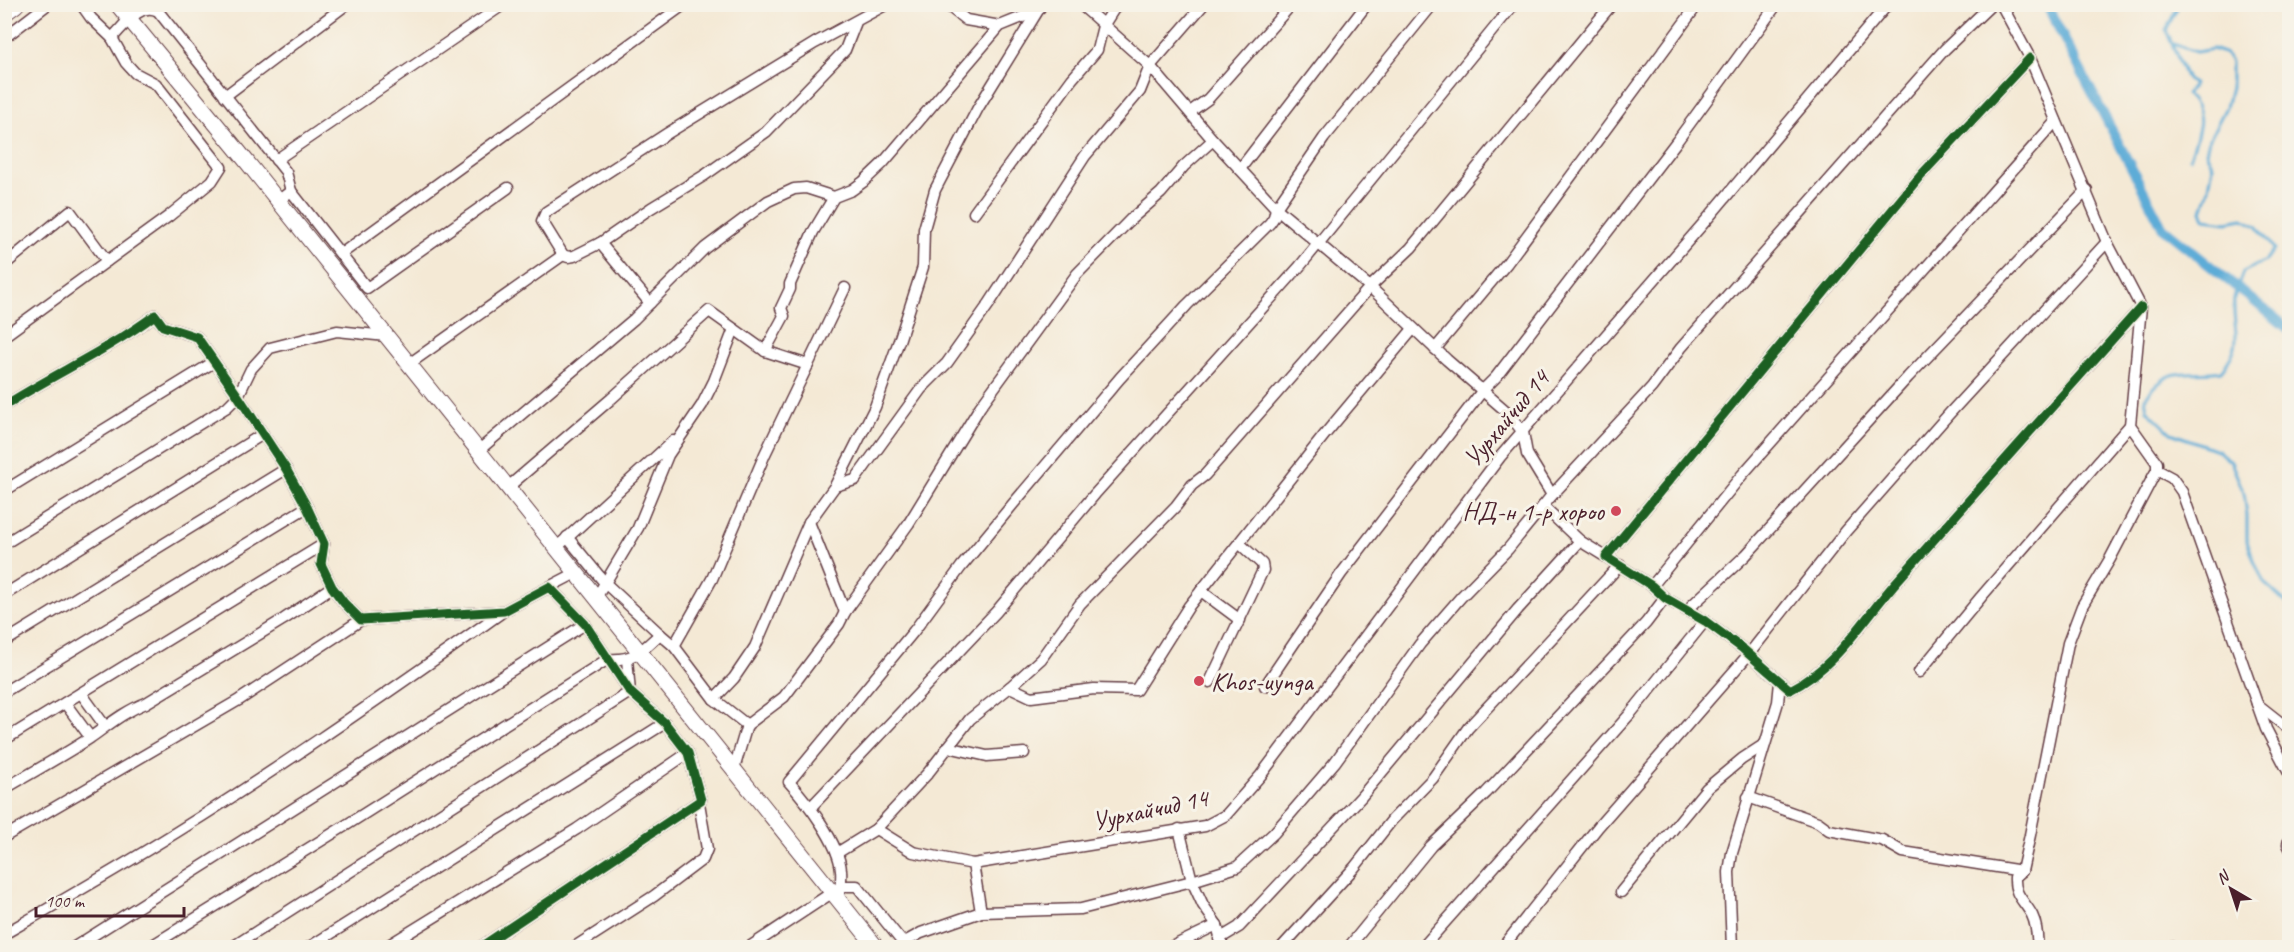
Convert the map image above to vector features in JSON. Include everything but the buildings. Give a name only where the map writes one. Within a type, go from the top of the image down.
[{"type":"highway","points":[[4,12],[15,4]]},
{"type":"main road","points":[[117,4],[507,488],[561,543],[576,573],[596,598],[634,656],[734,769],[837,892],[877,948]]},
{"type":"street","points":[[4,336],[198,193],[212,181],[221,167],[156,84],[135,73],[126,63],[112,38],[91,18],[81,4]]},
{"type":"street","points":[[225,96],[347,4]]},
{"type":"street","points":[[276,160],[504,4]]},
{"type":"street","points":[[341,255],[685,4]]},
{"type":"street","points":[[856,22],[845,50],[766,132],[705,175],[600,243],[574,256],[563,255],[542,221],[546,212],[668,133],[815,44],[887,4]]},
{"type":"street","points":[[946,4],[966,20],[1000,27]]},
{"type":"street","points":[[1080,4],[1150,66],[1213,140],[1276,208],[1318,241],[1506,411],[1523,432],[1527,454],[1552,495]]},
{"type":"street","points":[[974,213],[1072,79],[1097,50],[1103,26],[1117,4]]},
{"type":"street","points":[[835,486],[855,480],[921,389],[947,363],[989,304],[1085,156],[1140,91],[1150,66],[1204,4]]},
{"type":"street","points":[[1190,112],[1208,99],[1292,4]]},
{"type":"street","points":[[1240,170],[1367,4]]},
{"type":"street","points":[[837,892],[842,871],[837,853],[811,807],[789,782],[906,640],[961,567],[1034,478],[1143,353],[1270,223],[1276,208],[1324,138],[1433,4]]},
{"type":"street","points":[[811,807],[996,612],[1095,494],[1300,266],[1318,241],[1514,4]]},
{"type":"street","points":[[837,853],[876,829],[970,719],[1041,658],[1080,604],[1176,506],[1192,485],[1205,475],[1370,287],[1412,248],[1612,4]]},
{"type":"street","points":[[1435,349],[1514,254],[1698,4]]},
{"type":"street","points":[[1265,686],[1341,573],[1483,390],[1496,377],[1662,160],[1777,4]]},
{"type":"street","name":"Уурхайчид 14","points":[[973,864],[1205,826],[1226,816],[1261,775],[1500,457],[1888,4]]},
{"type":"street","points":[[748,948],[837,892],[857,886],[903,943],[921,933],[981,912],[1081,909],[1238,867],[1274,833],[1335,762],[1420,644],[1461,597],[1508,549],[1552,495],[1652,387],[1681,348],[1945,49],[1992,4]]},
{"type":"street","points":[[1919,672],[2130,425],[2141,307],[2107,242],[2030,58],[2001,4]]},
{"type":"street","points":[[4,38],[45,5]]},
{"type":"street","points":[[112,38],[142,10],[148,8],[158,11],[286,172],[291,191],[367,288],[508,188]]},
{"type":"street","points":[[478,451],[567,377],[650,303],[705,248],[768,201],[794,189],[806,188],[834,196],[852,190],[883,163],[1000,27],[1039,8]]},
{"type":"street","points":[[714,699],[734,678],[755,647],[809,522],[835,486],[875,407],[922,267],[924,229],[935,190],[978,108],[1039,8]]},
{"type":"street","points":[[1606,557],[1921,175],[2030,58]]},
{"type":"street","points":[[1652,586],[1742,475],[2056,121]]},
{"type":"street","points":[[734,769],[747,725],[784,697],[839,624],[845,612],[909,523],[980,407],[1077,274],[1131,219],[1161,193],[1184,166],[1213,140]]},
{"type":"street","points":[[1687,610],[1746,555],[1908,377],[2087,190]]},
{"type":"street","points":[[278,201],[291,191]]},
{"type":"street","points":[[765,351],[784,316],[781,308],[813,232],[834,196]]},
{"type":"street","points":[[4,265],[70,211],[107,261]]},
{"type":"street","points":[[1502,948],[1598,827],[1749,654],[1854,522],[1949,414],[2107,242]]},
{"type":"street","points":[[600,243],[650,303]]},
{"type":"street","points":[[409,364],[563,255]]},
{"type":"street","points":[[674,645],[712,579],[765,454],[844,288]]},
{"type":"street","points":[[1543,506],[1580,541],[1652,586],[1665,598],[1705,621],[1749,654],[1790,690],[1820,672],[1849,640],[1888,590],[2141,307]]},
{"type":"street","points":[[507,488],[709,311],[765,351],[808,365]]},
{"type":"street","points":[[4,406],[82,359],[115,343],[155,315],[163,326],[196,337],[286,469],[324,544],[321,564],[332,587],[361,620]]},
{"type":"street","points":[[596,598],[638,528],[668,455],[702,405],[734,329]]},
{"type":"street","points":[[1010,687],[1032,697],[1094,689],[1136,690],[1201,591],[1326,433],[1413,329]]},
{"type":"street","points":[[4,544],[227,406],[238,396],[251,369],[270,348],[337,331],[386,336]]},
{"type":"street","points":[[4,490],[214,362]]},
{"type":"street","points":[[2038,948],[2037,928],[2031,913],[2020,899],[2014,885],[2015,877],[2022,871],[2068,643],[2082,606],[2110,559],[2157,470],[2157,463],[2130,425]]},
{"type":"street","points":[[687,428],[561,543],[674,645],[714,699],[747,725]]},
{"type":"street","points":[[4,595],[263,434]]},
{"type":"street","points":[[4,642],[286,469]]},
{"type":"street","points":[[2157,470],[2172,478],[2182,492],[2266,729],[2289,775]]},
{"type":"street","points":[[4,692],[306,507]]},
{"type":"street","points":[[809,522],[845,612]]},
{"type":"street","points":[[1179,829],[1192,881],[1203,905],[1217,925],[1221,943],[1239,927],[1361,797],[1518,609],[1580,541]]},
{"type":"street","points":[[1210,682],[1263,570],[1262,564],[1239,543]]},
{"type":"street","points":[[4,740],[324,544]]},
{"type":"street","points":[[1281,948],[1354,868],[1392,820],[1433,778],[1468,728],[1620,566]]},
{"type":"street","points":[[4,934],[150,848],[226,800],[377,700],[504,611],[576,573]]},
{"type":"street","points":[[4,789],[105,726],[111,725],[126,713],[146,704],[332,587]]},
{"type":"street","points":[[549,587],[585,624],[630,692],[665,723],[688,753],[701,798],[699,803],[707,849],[703,859],[654,896],[573,948]]},
{"type":"street","points":[[1201,591],[1240,620]]},
{"type":"street","points":[[1348,948],[1431,846],[1486,793],[1646,623],[1665,598]]},
{"type":"street","points":[[4,837],[239,700],[361,620],[504,611]]},
{"type":"street","points":[[1422,948],[1630,714],[1705,621]]},
{"type":"street","points":[[73,948],[585,624]]},
{"type":"street","points":[[148,948],[608,659],[634,656],[660,634]]},
{"type":"street","points":[[630,692],[634,656]]},
{"type":"street","points":[[1732,948],[1729,872],[1732,853],[1778,702],[1780,682]]},
{"type":"street","points":[[231,948],[630,692]]},
{"type":"street","points":[[81,693],[105,726]]},
{"type":"street","points":[[65,703],[90,737]]},
{"type":"street","points":[[2257,704],[2289,730]]},
{"type":"street","points":[[308,948],[665,723]]},
{"type":"street","points":[[1621,892],[1707,788],[1742,759],[1765,744]]},
{"type":"street","points":[[948,747],[987,756],[1024,753]]},
{"type":"street","points":[[384,948],[577,829],[688,753]]},
{"type":"street","points":[[1748,797],[1818,822],[1829,830],[1882,840],[1903,852],[2022,871]]},
{"type":"street","points":[[480,948],[699,803]]},
{"type":"street","points":[[876,829],[914,852],[973,864],[981,912]]},
{"type":"street","points":[[2289,836],[2289,848]]},
{"type":"street","points":[[1169,948],[1217,925]]},
{"type":"waterway","points":[[2046,4],[2163,228],[2290,330]]},
{"type":"waterway","points":[[2179,4],[2166,30],[2187,80],[2194,84],[2186,94],[2197,109],[2200,124],[2190,158]]},
{"type":"waterway","points":[[2173,44],[2196,52],[2213,49],[2226,54],[2231,62],[2231,88],[2226,107],[2209,140],[2206,152],[2213,166],[2202,211],[2205,219],[2227,222],[2243,219],[2257,226],[2274,249],[2265,261],[2243,272],[2236,289],[2234,299],[2236,344],[2229,361],[2221,371],[2179,373],[2163,379],[2145,398],[2147,410],[2171,433],[2217,450],[2231,462],[2244,493],[2247,541],[2255,563],[2264,583],[2288,604],[2290,609]]},
{"type":"cycle path","points":[[2030,58],[1921,175],[1606,557],[1652,586],[1665,598],[1705,621],[1743,649],[1790,690],[1822,668],[1849,641],[1898,580],[2141,307]]},
{"type":"cycle path","points":[[4,406],[119,339],[155,315],[163,326],[197,337],[238,396],[286,469],[307,507],[324,544],[321,564],[332,587],[361,620],[504,611],[549,587],[585,624],[630,692],[665,723],[688,753],[701,800],[479,948]]},
{"type":"place","name":"НД-н 1-р хороо","points":[[1616,511]]},
{"type":"place","name":"Khos-uynga","points":[[1199,681]]}]
